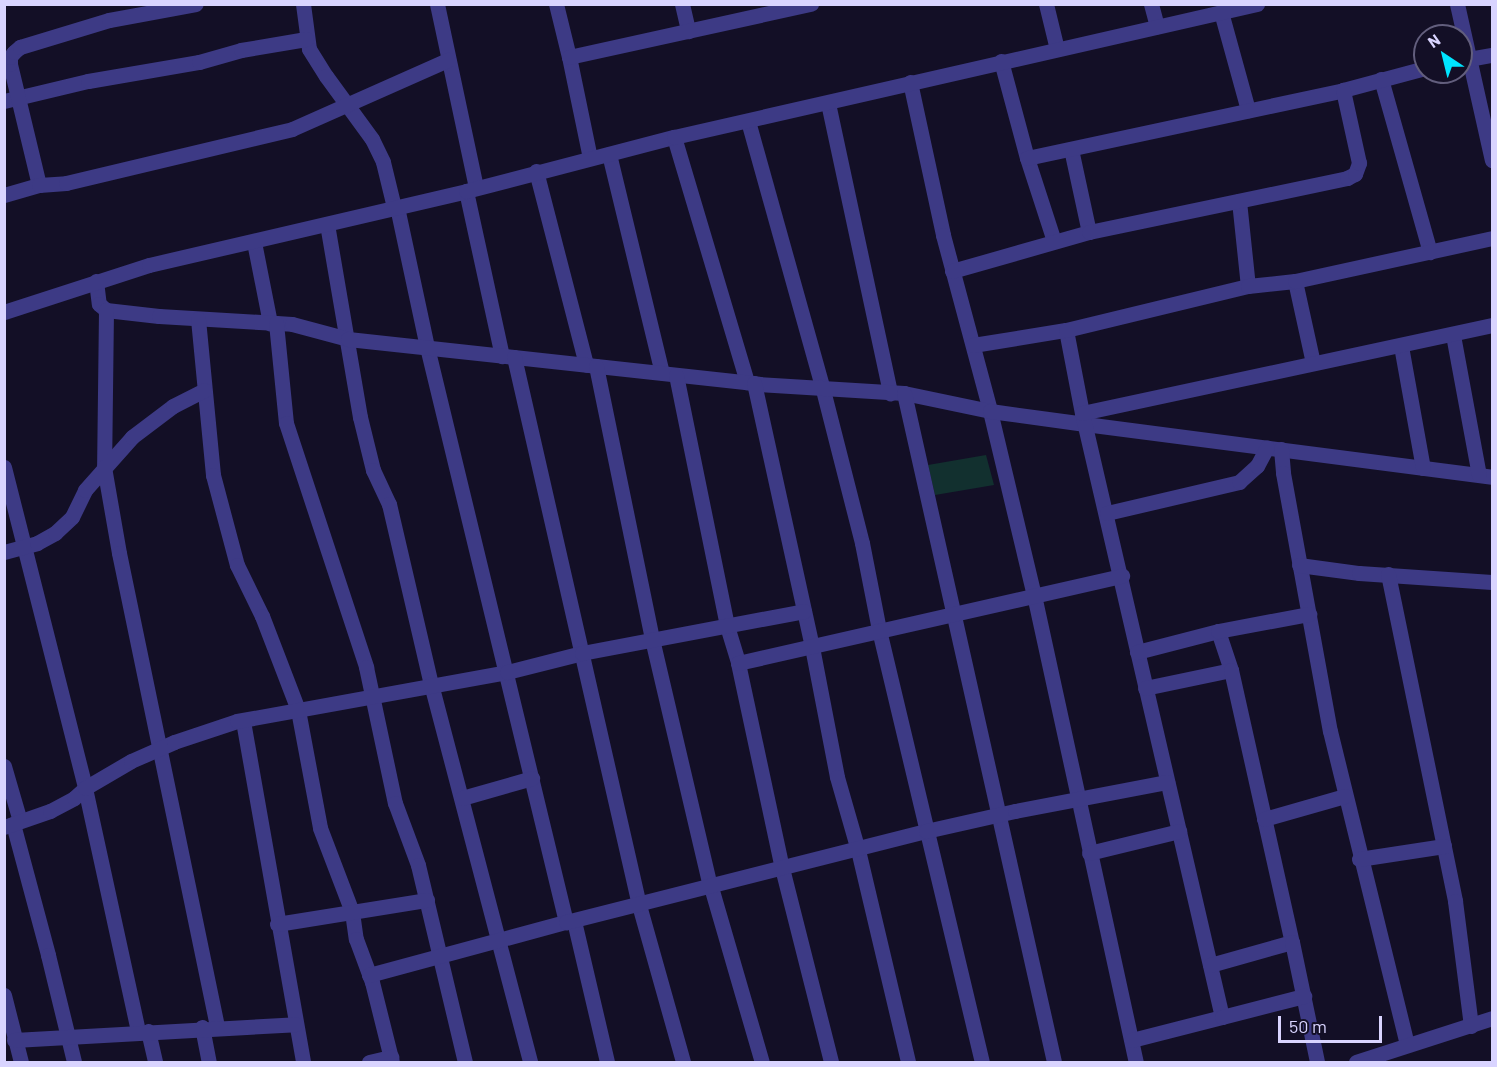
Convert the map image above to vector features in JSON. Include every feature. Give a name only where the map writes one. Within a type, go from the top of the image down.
[{"type":"street","points":[[39,185],[11,100],[10,57],[20,47],[109,20],[196,4]]},
{"type":"street","points":[[303,4],[306,39],[326,76],[372,139],[396,207],[426,347],[532,778],[607,1062]]},
{"type":"street","points":[[436,4],[471,189],[508,356],[582,653],[639,905],[683,1062]]},
{"type":"street","points":[[556,4],[590,158]]},
{"type":"street","points":[[682,4],[688,31]]},
{"type":"street","points":[[569,57],[811,4]]},
{"type":"street","points":[[1046,4],[1057,49]]},
{"type":"street","points":[[1151,4],[1157,26]]},
{"type":"street","points":[[4,312],[149,265],[254,242],[674,137],[1257,4]]},
{"type":"street","points":[[1457,4],[1460,24]]},
{"type":"street","points":[[1221,12],[1248,110]]},
{"type":"street","points":[[11,100],[88,81],[199,62],[241,50],[306,39]]},
{"type":"street","points":[[1473,59],[1492,55]]},
{"type":"street","points":[[4,195],[39,185],[66,183],[292,129],[448,60]]},
{"type":"street","points":[[1001,61],[1027,158],[1054,241]]},
{"type":"street","points":[[1027,158],[1343,90],[1413,71]]},
{"type":"street","points":[[1381,79],[1430,252]]},
{"type":"street","points":[[910,82],[952,271],[990,411],[1034,595],[1077,801],[1136,1062]]},
{"type":"street","points":[[1472,84],[1492,159]]},
{"type":"street","points":[[952,271],[1089,232],[1347,178],[1355,174],[1359,163],[1343,90]]},
{"type":"street","points":[[828,103],[897,393],[955,614],[1054,1062]]},
{"type":"street","points":[[748,121],[822,386],[862,543],[879,630],[982,1062]]},
{"type":"street","points":[[674,137],[751,383],[812,647],[837,777],[858,850],[908,1062]]},
{"type":"street","points":[[1071,149],[1089,232]]},
{"type":"street","points":[[609,154],[669,374],[727,626],[738,663],[782,868],[831,1062]]},
{"type":"street","points":[[536,171],[591,366],[710,887],[762,1062]]},
{"type":"street","points":[[1239,201],[1248,286]]},
{"type":"street","points":[[327,224],[363,427],[373,470],[389,504],[431,684],[530,1062]]},
{"type":"street","points":[[973,345],[1066,330],[1248,286],[1295,281],[1492,238]]},
{"type":"street","points":[[254,242],[273,323],[286,423],[359,644],[373,695],[395,803],[418,865],[465,1062]]},
{"type":"street","points":[[96,281],[99,304],[106,310],[198,319],[292,324],[348,339],[751,383],[822,386],[897,393],[990,411],[1084,418],[1274,448],[1486,476],[1454,335]]},
{"type":"street","points":[[1295,281],[1313,363]]},
{"type":"street","points":[[106,310],[105,467],[160,748],[210,1027],[209,1062]]},
{"type":"street","points":[[198,319],[213,475],[237,565],[262,616],[298,710],[320,828],[352,912],[356,939],[369,975],[392,1060],[369,1062]]},
{"type":"street","points":[[1084,418],[1313,363],[1454,335],[1492,325]]},
{"type":"street","points":[[1066,330],[1145,688],[1222,1017]]},
{"type":"street","points":[[1401,346],[1423,468]]},
{"type":"street","points":[[4,552],[26,546],[55,533],[72,517],[85,490],[143,427],[173,406],[204,390]]},
{"type":"street","points":[[1107,513],[1239,482],[1274,448]]},
{"type":"street","points":[[1274,448],[1283,473],[1299,565],[1359,859],[1407,1044]]},
{"type":"street","points":[[4,466],[26,546],[143,1031],[155,1062]]},
{"type":"street","points":[[1299,565],[1492,582]]},
{"type":"street","points":[[1388,574],[1455,901],[1471,1026]]},
{"type":"street","points":[[738,663],[1122,576]]},
{"type":"street","points":[[12,824],[66,803],[109,773],[160,748],[243,720],[507,672],[582,653],[804,611]]},
{"type":"street","points":[[1137,652],[1218,631],[1309,614]]},
{"type":"street","points":[[1218,631],[1231,670],[1317,1062]]},
{"type":"street","points":[[1145,688],[1231,670]]},
{"type":"street","points":[[243,720],[303,1062]]},
{"type":"street","points":[[4,766],[12,824],[48,954],[74,1062]]},
{"type":"street","points":[[462,798],[532,778]]},
{"type":"street","points":[[369,975],[570,921],[926,831],[999,814],[1077,801],[1167,782]]},
{"type":"street","points":[[1264,819],[1345,796]]},
{"type":"street","points":[[1089,853],[1179,831]]},
{"type":"street","points":[[1359,859],[1444,846]]},
{"type":"street","points":[[277,924],[427,900]]},
{"type":"street","points":[[1210,965],[1292,942]]},
{"type":"street","points":[[4,995],[21,1062]]},
{"type":"street","points":[[1132,1040],[1304,996]]},
{"type":"street","points":[[1356,1062],[1492,1018]]},
{"type":"street","points":[[14,1040],[210,1027],[296,1024]]},
{"type":"green space","points":[[986,455],[994,485],[935,495],[928,465]]}]
